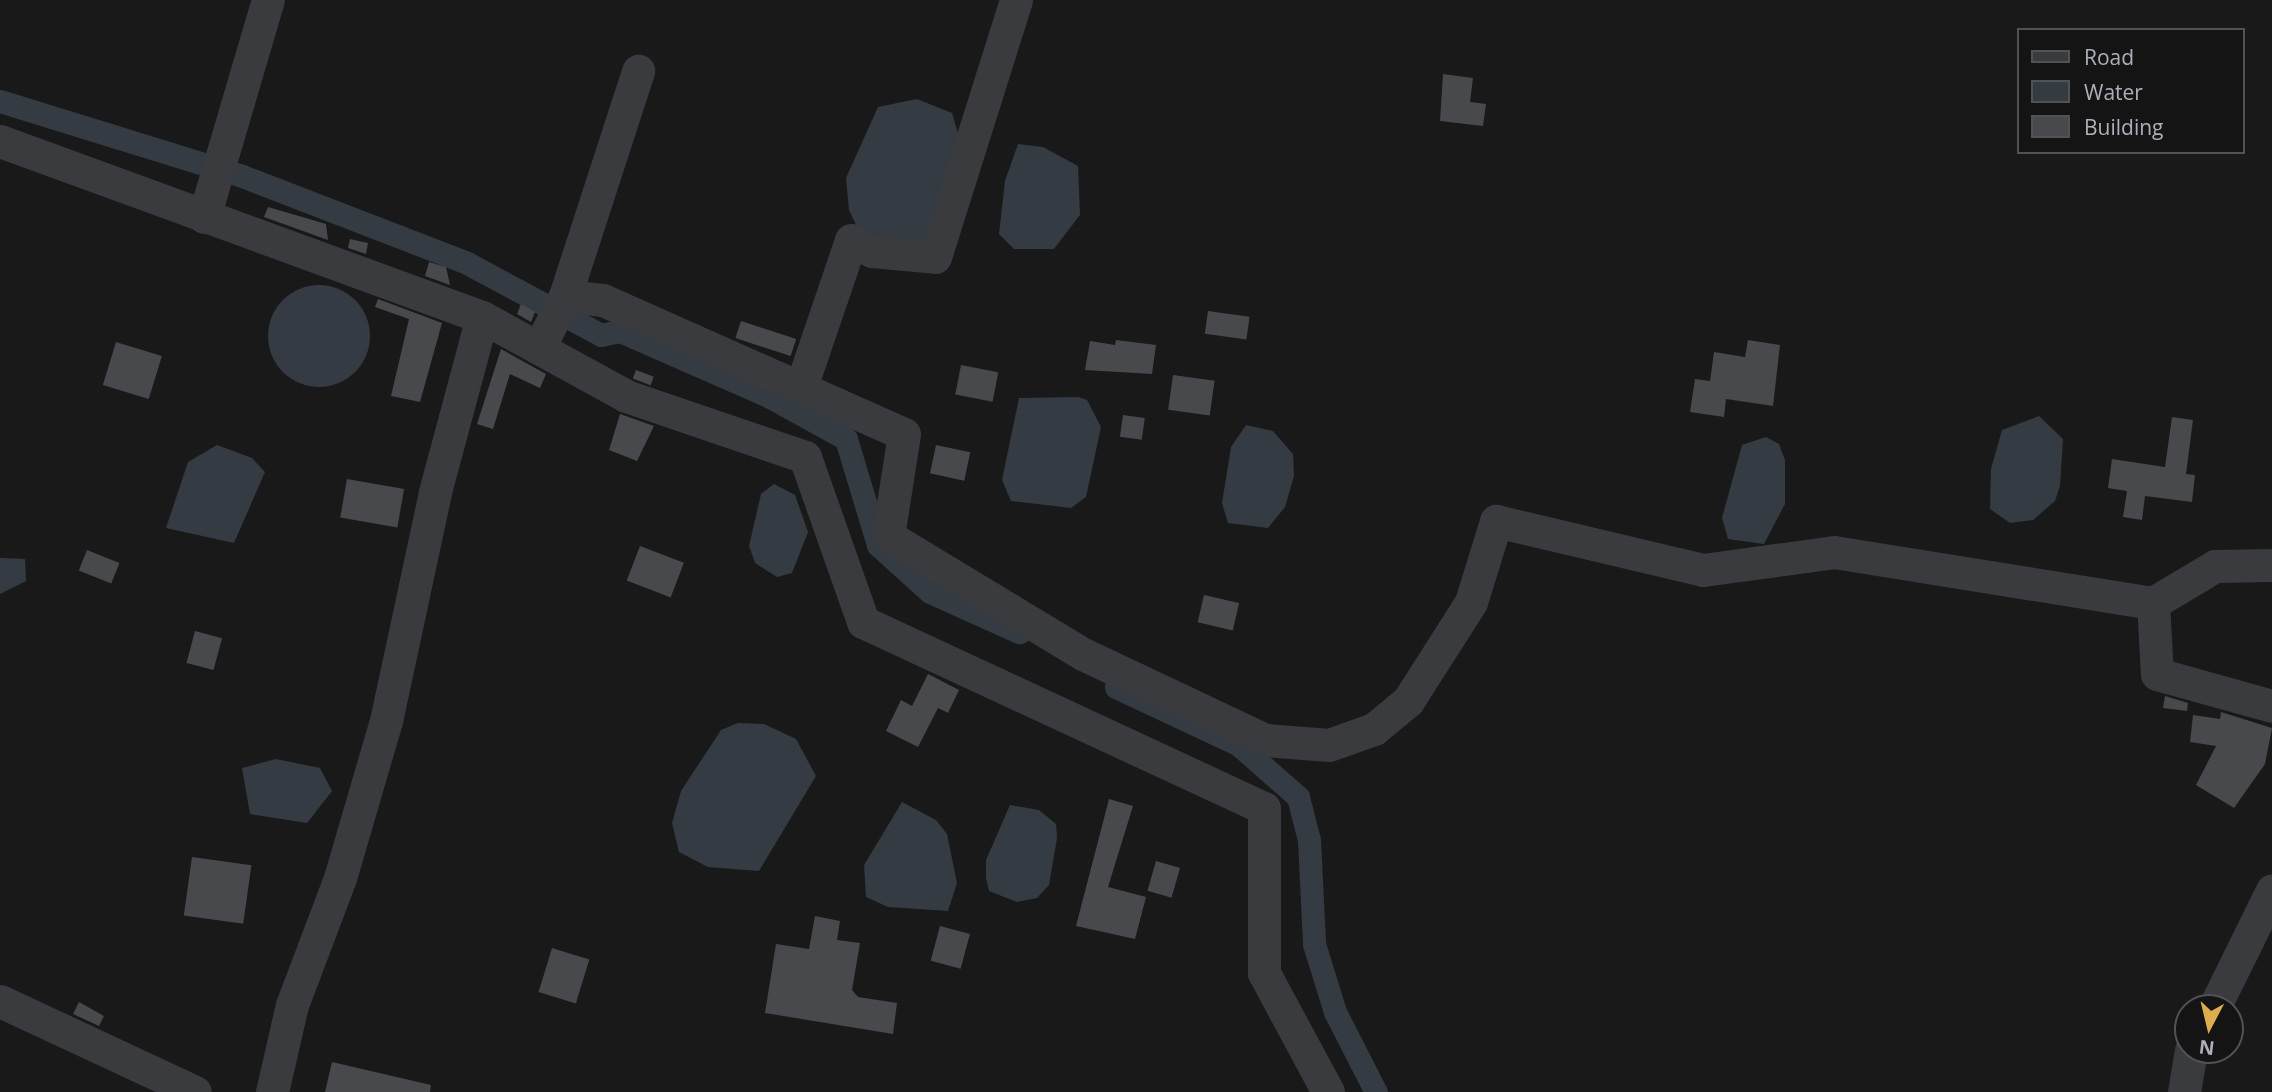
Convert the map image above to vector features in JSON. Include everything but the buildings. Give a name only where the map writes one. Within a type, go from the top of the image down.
[{"type":"street","points":[[204,217],[268,0]]},
{"type":"street","points":[[801,387],[851,240],[872,251],[935,257],[1016,0]]},
{"type":"street","points":[[542,344],[565,296],[638,71]]},
{"type":"street","points":[[0,141],[482,317],[542,344],[626,396],[805,457],[863,622],[1264,808],[1264,973],[1328,1092]]},
{"type":"street","points":[[565,296],[603,300],[904,434],[888,536],[1083,654],[1265,740],[1329,745],[1374,729],[1408,701],[1471,602],[1496,521],[1703,570],[1833,552],[2153,603],[2215,566],[2272,565]]},
{"type":"street","points":[[272,1092],[292,1005],[340,878],[386,721],[435,492],[482,317]]},
{"type":"street","points":[[2153,603],[2157,674],[2272,706]]},
{"type":"street","points":[[2221,994],[2272,890]]},
{"type":"street","points":[[0,1000],[195,1092]]},
{"type":"street","points":[[2184,1092],[2189,1064]]},
{"type":"water","points":[[917,99],[952,113],[959,137],[933,234],[913,247],[858,229],[849,210],[846,178],[878,107]]},
{"type":"water","points":[[1018,144],[1043,147],[1078,166],[1080,215],[1054,249],[1014,249],[999,234],[1005,181]]},
{"type":"water","points":[[319,285],[338,289],[355,300],[366,317],[370,336],[366,355],[355,372],[338,383],[319,387],[300,383],[283,372],[272,355],[268,336],[272,317],[283,300],[300,289]]},
{"type":"water","points":[[1078,397],[1087,400],[1101,427],[1086,497],[1071,508],[1011,501],[1002,480],[1019,398]]},
{"type":"water","points":[[2039,416],[2063,439],[2060,486],[2055,501],[2033,520],[2010,523],[1990,509],[1991,469],[2002,430]]},
{"type":"water","points":[[1246,425],[1273,431],[1293,454],[1294,476],[1285,507],[1268,528],[1228,523],[1222,503],[1231,447]]},
{"type":"water","points":[[1766,437],[1779,444],[1785,460],[1785,504],[1764,544],[1728,539],[1722,518],[1742,445]]},
{"type":"water","points":[[217,445],[252,458],[265,472],[234,543],[166,528],[188,462]]},
{"type":"water","points":[[774,484],[795,495],[808,532],[792,573],[777,577],[755,563],[749,546],[761,494]]},
{"type":"water","points":[[0,558],[25,559],[26,581],[0,594]]},
{"type":"water","points":[[738,723],[764,724],[796,739],[816,776],[759,871],[708,867],[679,852],[672,823],[681,791],[721,730]]},
{"type":"water","points":[[276,759],[320,768],[332,791],[307,823],[250,814],[242,768]]},
{"type":"water","points":[[902,802],[936,820],[947,834],[957,883],[948,911],[888,907],[866,897],[864,865]]},
{"type":"water","points":[[1010,805],[1039,810],[1056,824],[1057,838],[1049,885],[1037,898],[1017,902],[989,891],[986,878],[986,860]]},
{"type":"waterway","points":[[0,101],[242,176],[467,263],[601,335],[620,331],[770,397],[846,439],[878,545],[930,592],[1019,632]]},
{"type":"waterway","points":[[1116,687],[1239,745],[1298,797],[1309,840],[1314,944],[1335,1012],[1376,1092]]}]
